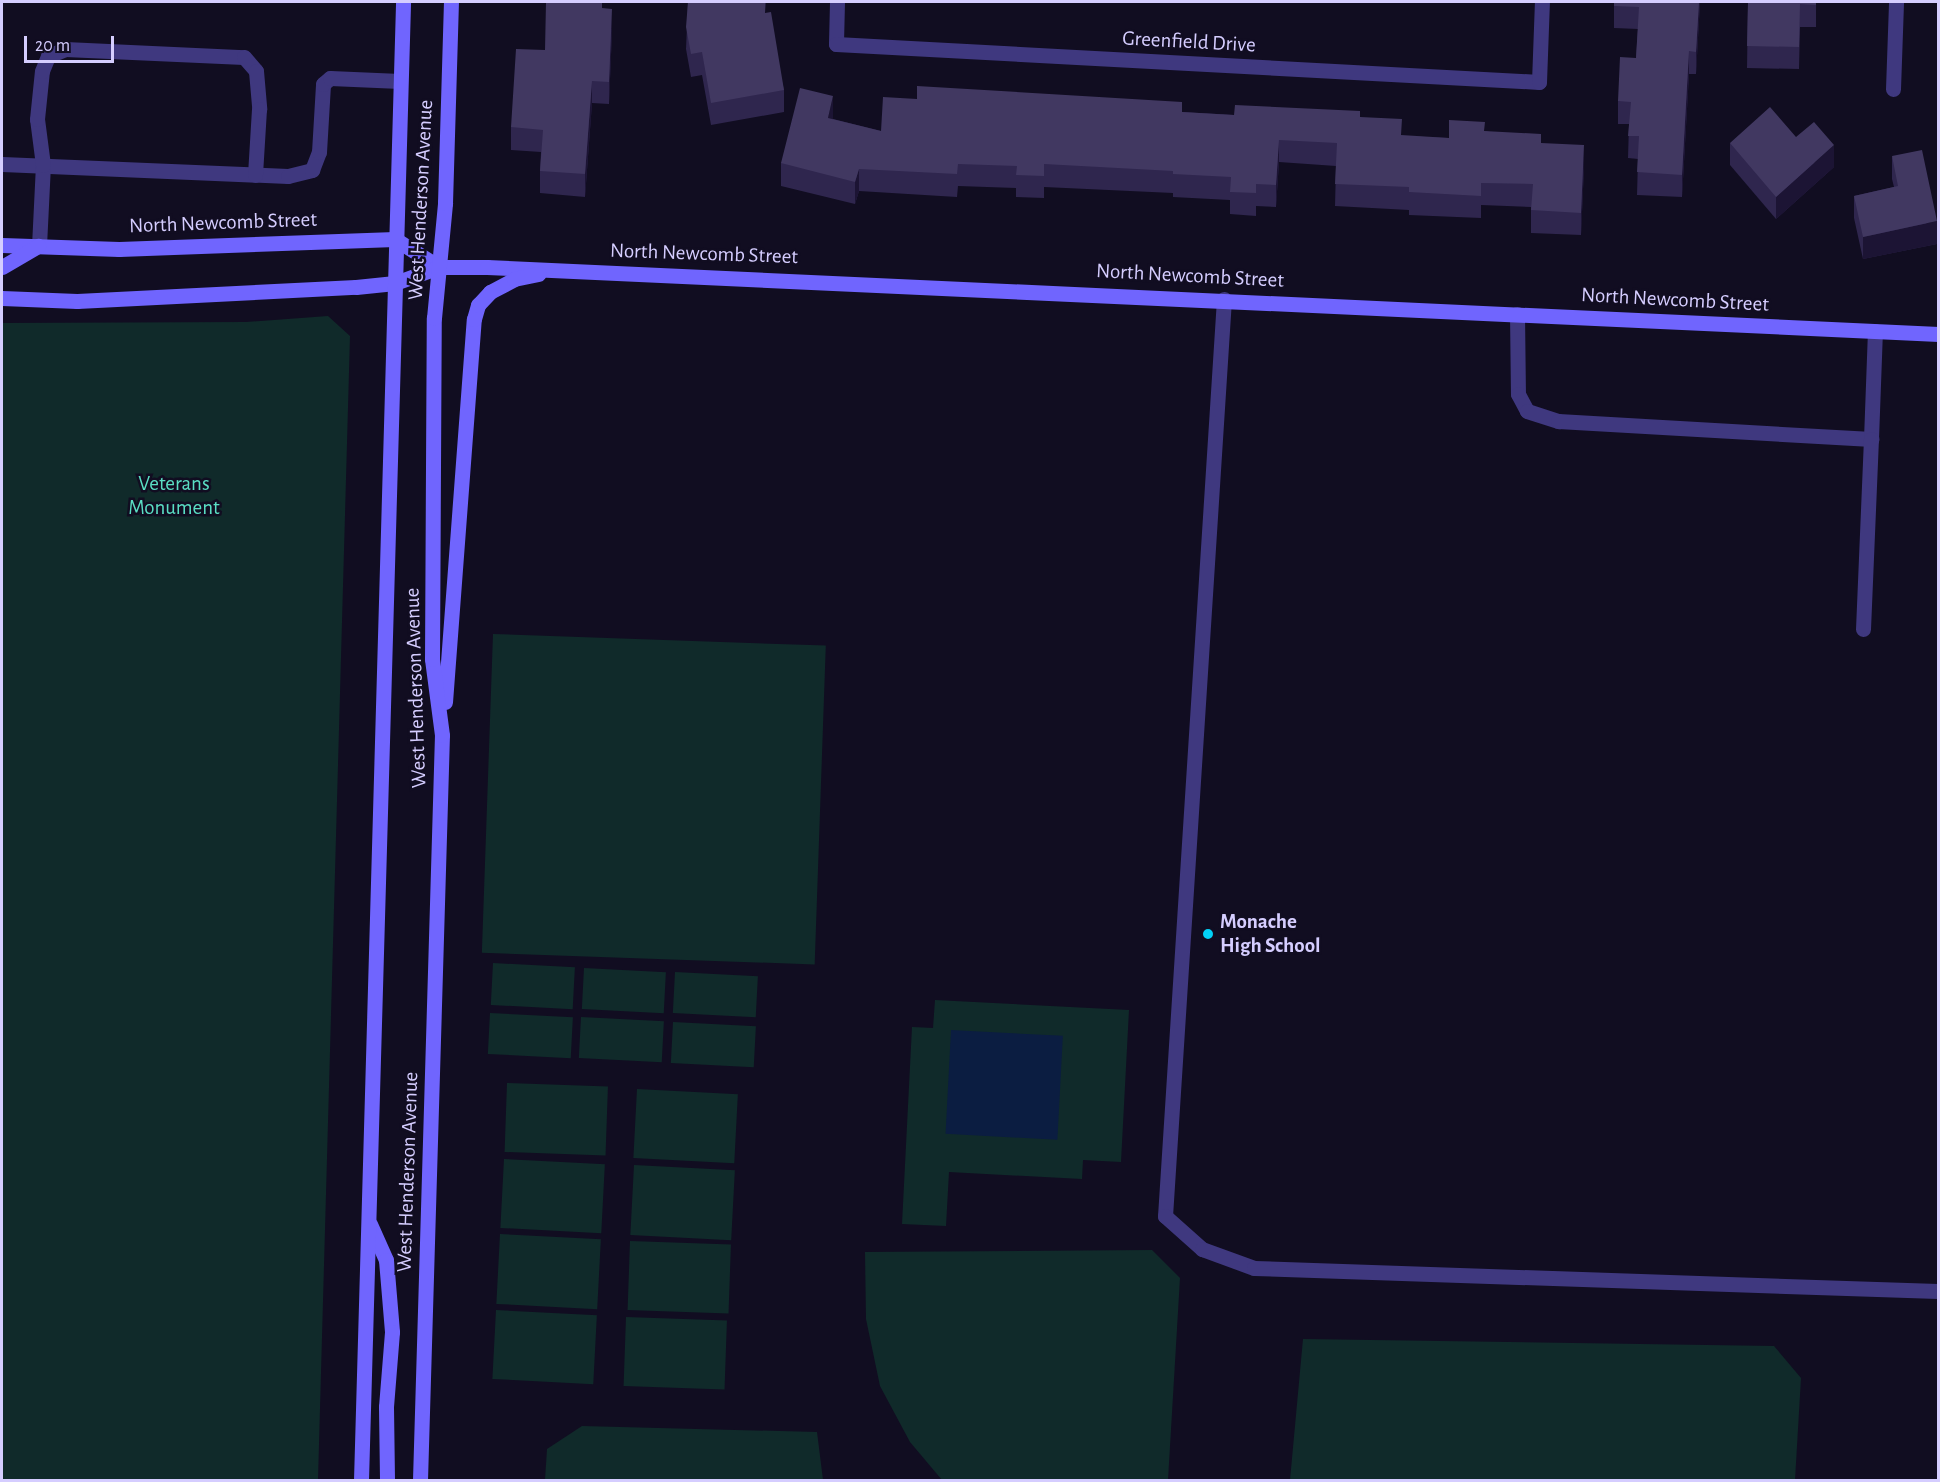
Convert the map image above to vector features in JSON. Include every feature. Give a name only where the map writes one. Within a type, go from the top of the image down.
[{"type":"main road","name":"West Henderson Avenue","points":[[361,1480],[402,2]]},
{"type":"main road","name":"West Henderson Avenue","points":[[420,1480],[442,735],[432,659],[434,318],[439,267],[451,2]]},
{"type":"main road","points":[[395,239],[439,267]]},
{"type":"main road","name":"North Newcomb Street","points":[[2,245],[119,249],[395,239]]},
{"type":"main road","points":[[2,267],[39,246]]},
{"type":"main road","name":"North Newcomb Street","points":[[2,298],[77,301],[394,283],[439,267],[558,269],[1938,334]]},
{"type":"main road","points":[[442,735],[474,319],[478,305],[490,292],[514,279],[558,269]]},
{"type":"main road","points":[[368,1218],[387,1260],[392,1322],[386,1407],[387,1480]]},
{"type":"street","name":"Greenfield Drive","points":[[837,2],[836,44],[1539,82],[1542,2]]},
{"type":"street","points":[[1893,89],[1896,2]]},
{"type":"street","points":[[39,246],[43,165],[37,119],[42,71],[48,56],[65,49],[220,53],[244,57],[256,71],[260,109],[255,175]]},
{"type":"street","points":[[2,164],[288,176],[312,170],[319,152],[323,84],[330,78],[400,81]]},
{"type":"street","points":[[1224,299],[1166,1216],[1202,1249],[1254,1268],[1938,1291]]},
{"type":"street","points":[[1517,314],[1518,394],[1527,411],[1558,421],[1871,439]]},
{"type":"street","points":[[1863,629],[1875,331]]},
{"type":"green space","name":"Veterans Monument","points":[[328,316],[350,336],[318,1480],[2,1480],[2,323],[246,322]]},
{"type":"green space","points":[[493,634],[826,646],[815,964],[482,953]]},
{"type":"green space","points":[[493,963],[575,967],[573,1009],[491,1005]]},
{"type":"green space","points":[[584,968],[666,972],[664,1013],[582,1009]]},
{"type":"green space","points":[[675,972],[758,976],[756,1017],[673,1013]]},
{"type":"green space","points":[[935,1000],[1129,1010],[1121,1162],[1083,1160],[1082,1179],[949,1172],[946,1226],[902,1224],[912,1027],[933,1028]]},
{"type":"green space","points":[[490,1013],[573,1017],[571,1058],[488,1054]]},
{"type":"green space","points":[[581,1017],[664,1021],[662,1062],[579,1058]]},
{"type":"green space","points":[[673,1022],[756,1026],[754,1067],[671,1063]]},
{"type":"green space","points":[[507,1083],[608,1087],[606,1155],[505,1152]]},
{"type":"green space","points":[[637,1089],[738,1094],[734,1163],[633,1158]]},
{"type":"green space","points":[[504,1159],[605,1164],[601,1233],[500,1228]]},
{"type":"green space","points":[[634,1165],[735,1170],[731,1240],[630,1235]]},
{"type":"green space","points":[[500,1234],[601,1239],[597,1309],[496,1304]]},
{"type":"green space","points":[[630,1241],[731,1245],[729,1313],[628,1310]]},
{"type":"green space","points":[[1152,1250],[1180,1278],[1168,1480],[942,1480],[910,1442],[880,1386],[866,1319],[865,1252]]},
{"type":"green space","points":[[496,1310],[597,1315],[593,1384],[492,1379]]},
{"type":"green space","points":[[626,1317],[727,1321],[725,1389],[624,1386]]},
{"type":"green space","points":[[1303,1339],[1774,1346],[1801,1378],[1795,1480],[1290,1480]]},
{"type":"green space","points":[[582,1426],[817,1432],[823,1480],[545,1480],[547,1449]]},
{"type":"water","points":[[951,1030],[1063,1036],[1057,1140],[946,1134]]},
{"type":"building","points":[[546,2],[602,2],[602,8],[612,9],[609,82],[592,81],[585,174],[540,171],[543,130],[511,127],[516,49],[545,50]]},
{"type":"building","points":[[688,2],[765,2],[765,13],[771,12],[784,90],[711,103],[702,52],[691,54],[686,27]]},
{"type":"building","points":[[1614,2],[1699,2],[1696,52],[1689,51],[1682,175],[1637,172],[1639,136],[1628,136],[1631,102],[1618,101],[1620,57],[1636,58],[1639,7],[1614,6]]},
{"type":"building","points":[[1748,2],[1816,2],[1816,5],[1800,4],[1799,47],[1747,46]]},
{"type":"building","points":[[917,86],[1182,102],[1182,112],[1234,115],[1235,105],[1360,111],[1360,117],[1402,119],[1401,135],[1449,138],[1449,120],[1485,122],[1484,131],[1541,134],[1541,143],[1584,145],[1581,213],[1531,210],[1533,184],[1481,183],[1481,196],[1409,192],[1409,187],[1335,184],[1337,143],[1279,140],[1276,185],[1256,184],[1256,193],[1230,192],[1231,177],[1173,174],[1173,171],[1044,164],[1044,176],[1016,175],[1017,166],[958,164],[957,174],[859,169],[855,182],[781,163],[800,88],[833,96],[828,118],[881,131],[883,97],[917,99]]},
{"type":"building","points":[[1770,107],[1796,137],[1814,122],[1834,145],[1776,197],[1730,143]]},
{"type":"building","points":[[1922,150],[1937,221],[1863,237],[1854,196],[1898,186],[1892,156]]},
{"type":"place","name":"Monache High School","points":[[1208,934]]}]
